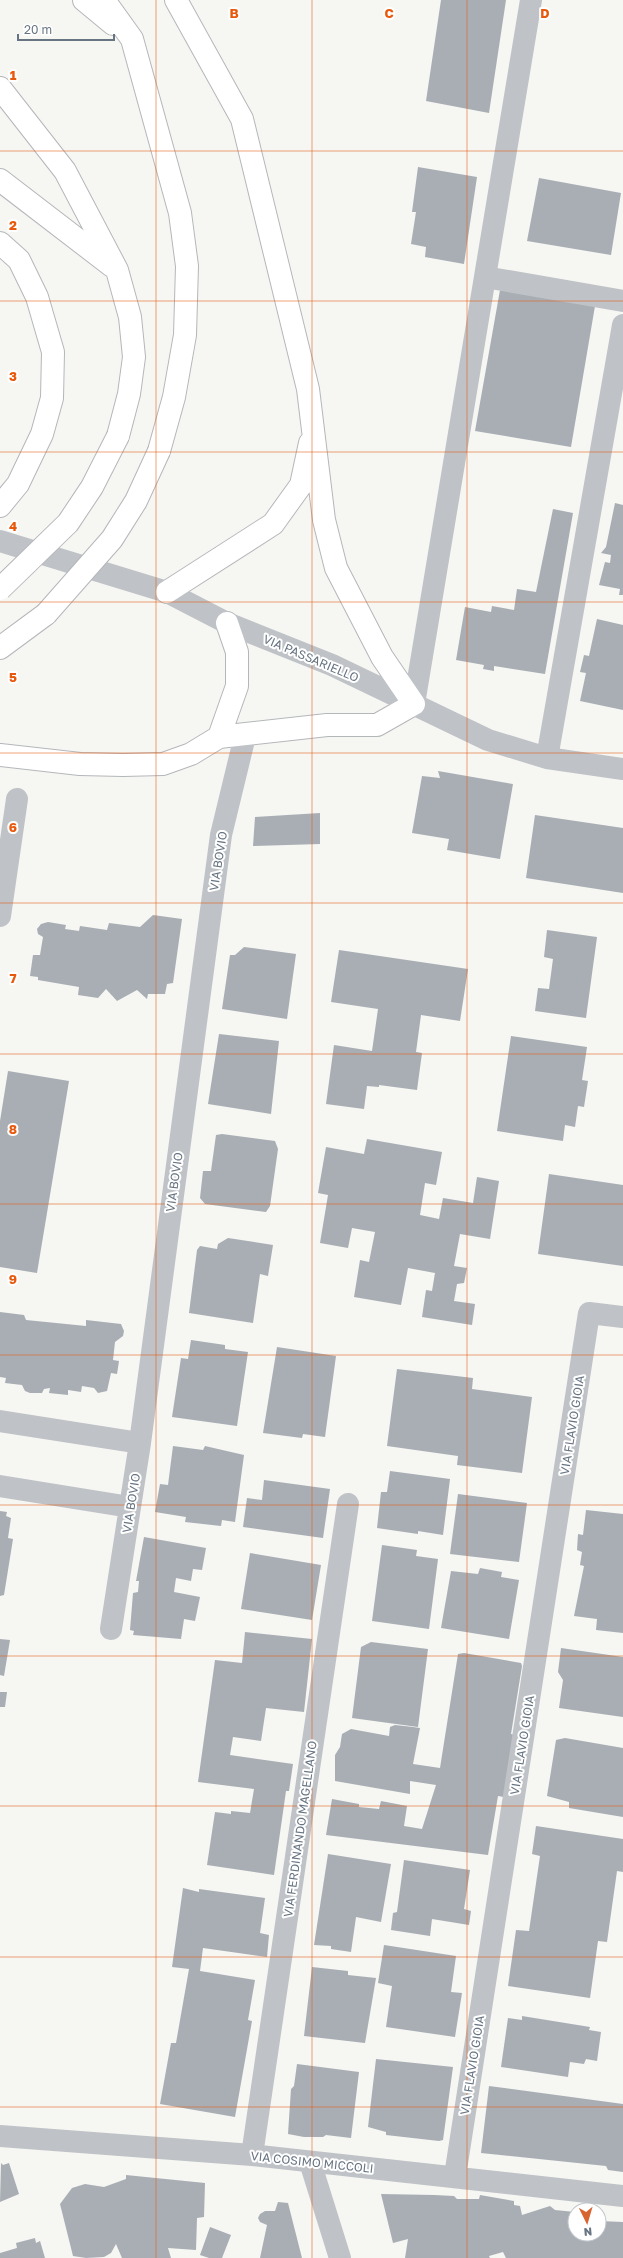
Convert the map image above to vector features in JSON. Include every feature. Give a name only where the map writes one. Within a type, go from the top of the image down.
[{"type":"highway","points":[[84,0],[132,39]]},
{"type":"highway","points":[[0,648],[46,614],[112,539],[136,501],[159,451],[174,397],[185,335],[187,266],[180,213],[132,39],[104,0]]},
{"type":"highway","points":[[0,755],[80,764],[123,766],[163,764],[191,754],[219,737],[245,736],[327,725],[377,725],[414,704],[382,657],[336,568],[324,520],[314,425],[308,388],[242,119],[176,0]]},
{"type":"highway","points":[[0,88],[65,170],[117,270],[130,317],[134,357],[129,394],[118,436],[92,487],[68,523],[0,589]]},
{"type":"highway","points":[[0,180],[117,270]]},
{"type":"highway","points":[[0,243],[19,260],[37,297],[53,352],[52,398],[42,434],[31,461],[18,484],[0,506]]},
{"type":"highway","points":[[167,592],[273,524],[301,484],[314,425]]},
{"type":"highway","points":[[219,737],[237,686],[237,652],[228,623]]},
{"type":"street","points":[[414,704],[531,0]]},
{"type":"street","points":[[485,277],[623,301]]},
{"type":"street","points":[[547,758],[623,325]]},
{"type":"street","name":"VIA PASSARIELLO","points":[[0,541],[167,592],[228,623],[332,665],[488,740],[547,758],[623,769]]},
{"type":"street","name":"VIA BOVIO","points":[[111,1629],[140,1444],[221,835],[245,736]]},
{"type":"street","points":[[0,916],[17,799]]},
{"type":"street","name":"VIA FLAVIO GIOIA","points":[[455,2176],[589,1313],[623,1317]]},
{"type":"street","points":[[0,1421],[140,1444]]},
{"type":"street","points":[[0,1486],[130,1507]]},
{"type":"street","name":"VIA FERDINANDO MAGELLANO","points":[[252,2155],[348,1504]]},
{"type":"street","name":"VIA COSIMO MICCOLI","points":[[0,2136],[252,2155],[455,2176],[623,2196]]},
{"type":"street","points":[[310,2162],[340,2258]]},
{"type":"building","points":[[441,0],[506,0],[489,113],[426,101]]},
{"type":"building","points":[[418,167],[477,177],[464,264],[425,257],[426,247],[411,244],[416,212],[412,212]]},
{"type":"building","points":[[539,178],[621,193],[611,255],[527,241]]},
{"type":"building","points":[[500,290],[595,306],[571,447],[475,431]]},
{"type":"building","points":[[615,503],[623,505],[623,595],[619,595],[620,589],[599,585],[605,562],[610,563],[611,555],[601,553],[606,547]]},
{"type":"building","points":[[553,509],[573,513],[545,674],[494,666],[494,671],[483,669],[484,665],[456,660],[465,607],[491,612],[492,606],[514,610],[517,589],[536,592]]},
{"type":"building","points":[[597,619],[623,625],[623,710],[580,701],[586,673],[580,672],[584,655],[589,656]]},
{"type":"building","points":[[438,771],[513,784],[500,859],[447,850],[449,839],[412,833],[422,776],[440,778]]},
{"type":"building","points":[[320,813],[320,844],[253,846],[255,817]]},
{"type":"building","points":[[535,815],[623,828],[623,893],[526,878]]},
{"type":"building","points":[[153,915],[182,919],[173,983],[167,984],[165,994],[148,994],[147,999],[137,990],[117,1001],[106,989],[98,998],[78,995],[79,987],[38,980],[38,977],[30,976],[33,955],[40,955],[43,937],[38,934],[37,929],[41,924],[48,922],[66,925],[65,929],[79,931],[80,926],[107,930],[109,923],[140,927]]},
{"type":"building","points":[[547,930],[597,937],[586,1018],[535,1011],[538,988],[549,989],[553,959],[544,957]]},
{"type":"building","points":[[244,947],[296,954],[287,1019],[222,1009],[230,955],[235,955]]},
{"type":"building","points":[[339,950],[468,969],[460,1021],[421,1015],[416,1052],[422,1053],[417,1090],[379,1085],[379,1087],[367,1086],[364,1109],[326,1104],[334,1045],[372,1051],[378,1009],[331,1002]]},
{"type":"building","points":[[219,1034],[279,1041],[271,1114],[208,1104]]},
{"type":"building","points":[[511,1036],[587,1047],[582,1080],[588,1081],[584,1107],[578,1106],[575,1127],[565,1125],[563,1141],[497,1131]]},
{"type":"building","points":[[8,1071],[69,1081],[37,1273],[0,1267],[0,1121]]},
{"type":"building","points":[[222,1134],[275,1141],[278,1149],[270,1206],[266,1212],[205,1204],[200,1198],[203,1171],[211,1171],[216,1135]]},
{"type":"building","points":[[367,1139],[442,1152],[436,1185],[425,1183],[420,1215],[439,1219],[443,1198],[473,1203],[477,1177],[499,1181],[490,1239],[460,1234],[454,1266],[467,1268],[464,1283],[457,1284],[454,1301],[475,1304],[472,1325],[422,1317],[426,1290],[432,1291],[435,1273],[408,1268],[401,1305],[354,1297],[360,1260],[369,1262],[375,1232],[352,1228],[348,1248],[320,1243],[328,1195],[318,1193],[326,1147],[364,1154]]},
{"type":"building","points":[[549,1174],[623,1185],[623,1266],[538,1254]]},
{"type":"building","points":[[228,1238],[273,1245],[268,1276],[260,1274],[253,1323],[189,1313],[197,1250],[200,1246],[217,1249],[218,1244]]},
{"type":"building","points":[[0,1312],[24,1315],[26,1320],[86,1326],[86,1320],[121,1324],[124,1331],[123,1336],[115,1342],[113,1360],[119,1361],[117,1374],[111,1373],[107,1391],[98,1393],[94,1388],[82,1386],[81,1392],[68,1390],[68,1395],[49,1393],[50,1388],[44,1389],[42,1393],[30,1393],[25,1391],[22,1385],[5,1383],[6,1378],[0,1377]]},
{"type":"building","points":[[191,1340],[225,1345],[225,1349],[248,1352],[237,1426],[172,1417],[181,1358],[188,1359]]},
{"type":"building","points":[[277,1347],[336,1356],[325,1437],[303,1434],[302,1438],[263,1433]]},
{"type":"building","points":[[397,1369],[473,1378],[472,1389],[532,1397],[522,1473],[457,1465],[458,1456],[387,1446]]},
{"type":"building","points":[[173,1446],[203,1450],[205,1446],[244,1455],[235,1522],[222,1520],[221,1526],[185,1522],[186,1517],[155,1512],[160,1484],[168,1485]]},
{"type":"building","points":[[390,1471],[450,1479],[443,1535],[418,1531],[418,1534],[377,1528],[381,1492],[387,1492]]},
{"type":"building","points":[[264,1480],[330,1489],[323,1538],[243,1527],[247,1498],[262,1500]]},
{"type":"building","points":[[458,1494],[527,1503],[519,1562],[450,1554]]},
{"type":"building","points":[[586,1510],[623,1514],[623,1633],[596,1630],[597,1619],[574,1616],[584,1566],[580,1565],[582,1552],[577,1550],[578,1534],[583,1535]]},
{"type":"building","points":[[0,1511],[7,1512],[6,1516],[11,1518],[8,1538],[13,1539],[4,1595],[0,1596]]},
{"type":"building","points":[[144,1537],[206,1548],[202,1570],[193,1569],[191,1581],[176,1578],[174,1592],[200,1597],[195,1621],[184,1619],[181,1639],[133,1635],[134,1631],[130,1630],[133,1593],[138,1592],[139,1581],[136,1581]]},
{"type":"building","points":[[382,1545],[417,1550],[416,1556],[438,1559],[429,1629],[372,1621]]},
{"type":"building","points":[[250,1553],[321,1565],[312,1620],[241,1609]]},
{"type":"building","points":[[480,1568],[502,1572],[501,1577],[519,1580],[509,1639],[441,1628],[451,1571],[478,1574]]},
{"type":"building","points":[[245,1632],[312,1639],[304,1712],[266,1708],[261,1741],[233,1737],[230,1755],[293,1764],[289,1791],[286,1791],[274,1875],[207,1865],[215,1812],[231,1814],[231,1811],[250,1813],[254,1789],[198,1782],[215,1660],[242,1663]]},
{"type":"building","points":[[0,1639],[10,1640],[4,1676],[0,1675]]},
{"type":"building","points":[[371,1642],[428,1649],[418,1727],[352,1718],[361,1647]]},
{"type":"building","points":[[561,1648],[623,1657],[623,1717],[559,1708],[563,1680],[558,1672]]},
{"type":"building","points":[[464,1653],[521,1663],[522,1666],[511,1734],[515,1735],[504,1797],[498,1796],[488,1855],[326,1835],[332,1799],[359,1804],[359,1807],[379,1809],[381,1801],[407,1806],[404,1826],[422,1829],[436,1785],[410,1781],[410,1794],[335,1781],[335,1755],[340,1747],[342,1734],[351,1729],[389,1736],[390,1727],[395,1725],[413,1727],[420,1728],[413,1764],[440,1768],[458,1654]]},
{"type":"building","points":[[0,1692],[7,1692],[5,1707],[0,1707]]},
{"type":"building","points":[[565,1738],[623,1748],[623,1817],[569,1808],[569,1802],[547,1796],[556,1740]]},
{"type":"building","points":[[536,1826],[623,1839],[623,1872],[617,1871],[607,1942],[598,1941],[590,1998],[508,1986],[516,1930],[529,1931],[540,1856],[532,1854]]},
{"type":"building","points":[[328,1854],[391,1864],[381,1922],[356,1917],[351,1952],[331,1949],[331,1946],[314,1945]]},
{"type":"building","points":[[404,1860],[470,1870],[464,1909],[471,1911],[469,1925],[432,1919],[430,1936],[391,1930],[393,1913],[397,1912]]},
{"type":"building","points":[[183,1888],[199,1892],[199,1889],[265,1898],[260,1933],[269,1935],[267,1957],[203,1948],[200,1971],[255,1980],[248,2020],[252,2021],[235,2117],[160,2104],[171,2043],[176,2043],[189,1969],[172,1967]]},
{"type":"building","points":[[384,1945],[456,1956],[451,1992],[462,1993],[455,2037],[386,2027],[392,1986],[378,1983]]},
{"type":"building","points":[[312,1967],[348,1971],[348,1975],[376,1978],[365,2043],[304,2036]]},
{"type":"building","points":[[522,2016],[590,2027],[589,2030],[601,2032],[597,2061],[586,2059],[584,2064],[570,2062],[568,2077],[501,2067],[508,2018],[522,2020]]},
{"type":"building","points":[[376,2059],[453,2067],[443,2140],[439,2141],[386,2135],[386,2132],[368,2127]]},
{"type":"building","points":[[297,2064],[359,2072],[351,2138],[326,2135],[323,2137],[304,2137],[288,2134],[291,2089],[294,2086]]},
{"type":"building","points":[[489,2086],[623,2104],[623,2172],[608,2170],[606,2166],[481,2153]]},
{"type":"building","points":[[1,2163],[3,2165],[9,2163],[19,2194],[0,2202]]},
{"type":"building","points":[[126,2175],[205,2183],[204,2217],[197,2218],[196,2250],[168,2248],[171,2258],[122,2258],[116,2244],[111,2253],[104,2257],[86,2258],[73,2256],[60,2204],[72,2188],[85,2184],[104,2187],[126,2179]]},
{"type":"building","points":[[381,2194],[454,2196],[457,2199],[479,2199],[480,2195],[514,2201],[514,2205],[520,2206],[522,2215],[550,2206],[555,2210],[567,2211],[567,2242],[607,2242],[607,2221],[623,2222],[623,2258],[506,2258],[503,2252],[489,2256],[490,2258],[405,2258],[408,2239],[393,2243]]},
{"type":"building","points":[[278,2202],[288,2203],[302,2258],[260,2258],[267,2225],[260,2222],[258,2218],[260,2214],[265,2211],[275,2211]]},
{"type":"building","points":[[210,2227],[231,2235],[222,2258],[209,2258],[200,2255]]},
{"type":"building","points":[[35,2238],[36,2243],[40,2241],[45,2258],[0,2258],[0,2253],[17,2248],[16,2243]]}]
